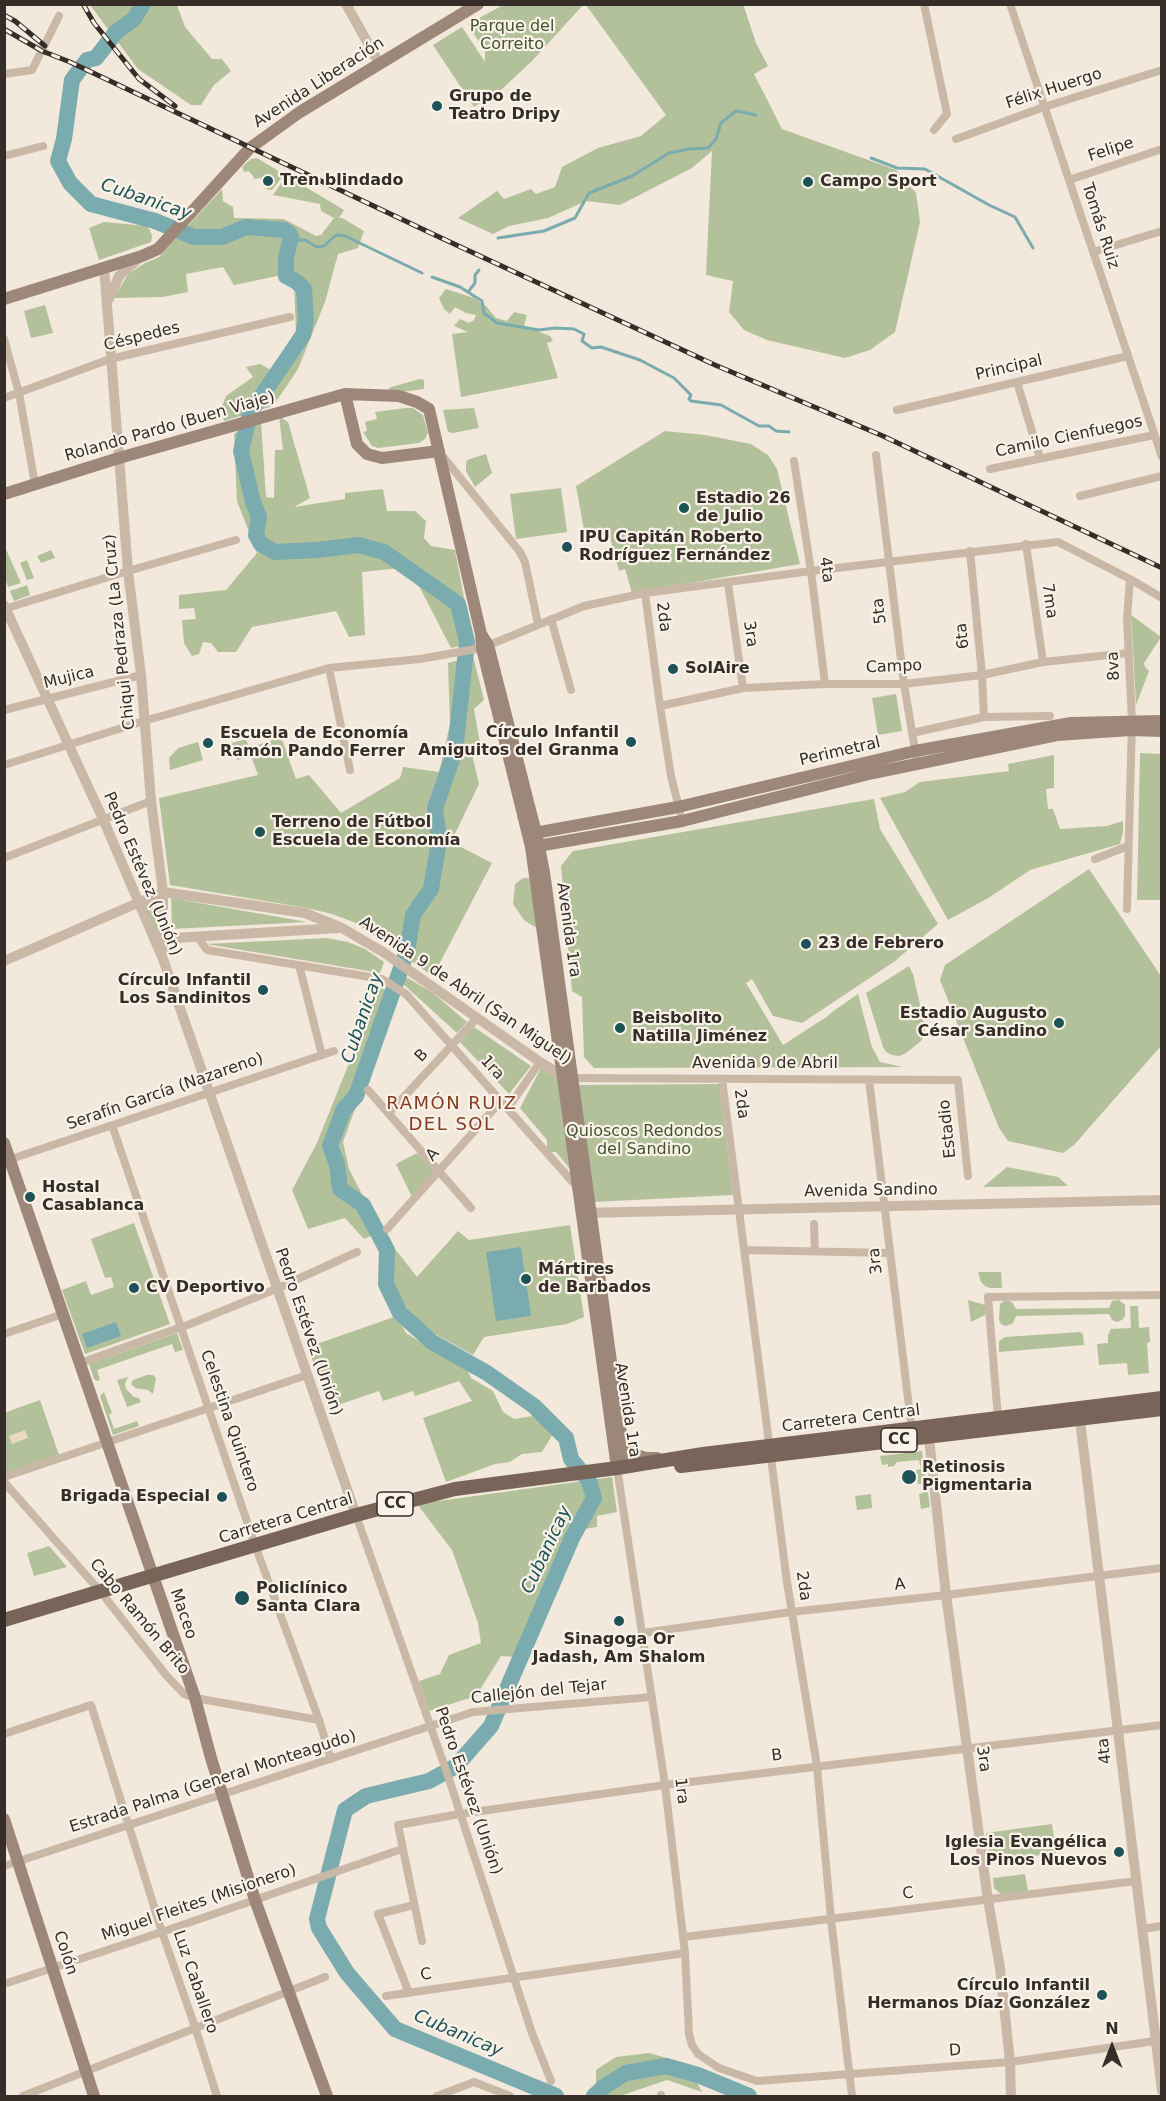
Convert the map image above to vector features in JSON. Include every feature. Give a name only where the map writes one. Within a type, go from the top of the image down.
[{"type":"main road","name":"Avenida Liberación","points":[[4,299],[158,249],[250,148],[300,112],[478,4]]},
{"type":"main road","name":"Rolando Pardo (Buen Viaje)","points":[[4,494],[119,458],[345,394],[399,396],[429,409]]},
{"type":"main road","points":[[345,394],[357,444],[367,454],[382,458],[439,451]]},
{"type":"main road","name":"Avenida 1ra","points":[[429,409],[482,644],[535,847],[618,1443],[623,1455],[617,1468]]},
{"type":"main road","name":"Avenida 1ra","points":[[482,644],[528,805],[532,833]]},
{"type":"main road","name":"Perimetral","points":[[1131,725],[1161,721]]},
{"type":"main road","name":"Perimetral","points":[[532,833],[678,807],[1071,723],[1131,725],[1161,731]]},
{"type":"main road","name":"Perimetral","points":[[535,847],[682,821],[916,757]]},
{"type":"main road","points":[[528,805],[538,822],[550,830]]},
{"type":"main road","points":[[544,872],[550,849],[560,842]]},
{"type":"main road","name":"Avenida 1ra","points":[[535,847],[544,872],[578,1189],[586,1212]]},
{"type":"main road","name":"Maceo","points":[[4,1143],[7,1161],[63,1314],[195,1698],[255,1900],[327,2097]]},
{"type":"main road","name":"Carretera Central","points":[[4,1620],[356,1515],[455,1490],[617,1468],[637,1471],[704,1458],[1079,1413],[1161,1398]]},
{"type":"main road","name":"Carretera Central","points":[[928,1431],[998,1418],[1161,1409]]},
{"type":"main road","points":[[600,1470],[608,1462],[618,1443],[636,1455],[646,1458],[704,1458]]},
{"type":"main road","name":"Colón","points":[[4,1819],[94,2097]]},
{"type":"street","points":[[346,4],[379,63]]},
{"type":"street","points":[[924,4],[947,114],[934,130]]},
{"type":"street","name":"Tomás Ruiz","points":[[1010,4],[1161,457]]},
{"type":"street","points":[[4,74],[32,70],[59,16]]},
{"type":"street","name":"Félix Huergo","points":[[956,139],[1044,107],[1161,70]]},
{"type":"street","points":[[4,156],[43,146]]},
{"type":"street","name":"Felipe","points":[[1069,180],[1161,149]]},
{"type":"street","points":[[1093,252],[1161,231]]},
{"type":"street","name":"Chiqui Pedraza (La Cruz)","points":[[108,302],[119,276],[142,256]]},
{"type":"street","name":"Chiqui Pedraza (La Cruz)","points":[[104,267],[128,571],[141,675],[151,801],[164,892],[163,959]]},
{"type":"street","name":"Céspedes","points":[[4,398],[110,359],[290,317]]},
{"type":"street","points":[[4,339],[19,393],[35,484]]},
{"type":"street","name":"Principal","points":[[897,410],[1128,356]]},
{"type":"street","points":[[1017,382],[1040,458]]},
{"type":"street","name":"Camilo Cienfuegos","points":[[990,469],[1154,435]]},
{"type":"street","points":[[439,451],[520,552],[525,562],[538,624]]},
{"type":"street","name":"5ta","points":[[876,455],[904,684],[916,757]]},
{"type":"street","name":"4ta","points":[[794,461],[825,684]]},
{"type":"street","points":[[1080,496],[1161,476]]},
{"type":"street","points":[[5,608],[236,540]]},
{"type":"street","points":[[4,765],[144,721],[328,668],[450,654],[584,606],[645,593],[1026,544],[1058,542],[1143,586],[1161,598]]},
{"type":"street","name":"7ma","points":[[1026,544],[1043,662]]},
{"type":"street","name":"6ta","points":[[970,551],[984,717]]},
{"type":"street","name":"8va","points":[[1127,909],[1131,725],[1127,619],[1130,579]]},
{"type":"street","name":"3ra","points":[[728,583],[743,688]]},
{"type":"street","points":[[1128,601],[1143,586]]},
{"type":"street","name":"2da","points":[[645,593],[660,706],[682,821]]},
{"type":"street","name":"Pedro Estévez (Unión)","points":[[5,608],[103,819],[163,959],[276,1289],[431,1726],[532,2033],[551,2081]]},
{"type":"street","points":[[551,619],[571,690]]},
{"type":"street","name":"Campo","points":[[660,706],[743,688],[825,684],[904,684],[982,675],[1043,662],[1129,654]]},
{"type":"street","points":[[328,668],[350,770]]},
{"type":"street","name":"Mujica","points":[[4,710],[141,675]]},
{"type":"street","points":[[912,732],[984,717],[1050,716]]},
{"type":"street","points":[[4,858],[151,801]]},
{"type":"street","points":[[1095,860],[1128,846]]},
{"type":"street","points":[[4,961],[164,892]]},
{"type":"street","name":"Avenida 9 de Abril (San Miguel)","points":[[164,892],[305,913],[342,928],[383,952],[540,1062],[567,1077]]},
{"type":"street","name":"Avenida 9 de Abril (San Miguel)","points":[[163,943],[175,938],[197,936],[342,928]]},
{"type":"street","points":[[197,936],[207,950],[299,965],[322,1055]]},
{"type":"street","name":"1ra","points":[[299,965],[382,979],[406,994],[578,1189]]},
{"type":"street","name":"B","points":[[389,1113],[477,1018]]},
{"type":"street","name":"Serafín García (Nazareno)","points":[[7,1161],[334,1051]]},
{"type":"street","points":[[508,1108],[540,1062]]},
{"type":"street","name":"Avenida 9 de Abril","points":[[567,1077],[958,1080]]},
{"type":"street","name":"2da","points":[[722,1079],[791,1612],[817,1766],[831,1919],[852,2097]]},
{"type":"street","name":"3ra","points":[[869,1080],[912,1433]]},
{"type":"street","name":"Estadio","points":[[958,1080],[968,1176]]},
{"type":"street","points":[[368,1090],[471,1208]]},
{"type":"street","name":"A","points":[[387,1229],[501,1101]]},
{"type":"street","name":"Celestina Quintero","points":[[112,1125],[255,1545],[331,1759]]},
{"type":"street","name":"Avenida Sandino","points":[[586,1212],[1161,1200]]},
{"type":"street","points":[[814,1224],[814,1251]]},
{"type":"street","points":[[745,1250],[890,1253]]},
{"type":"street","points":[[80,1363],[181,1327],[276,1289],[357,1252]]},
{"type":"street","points":[[998,1418],[988,1297],[1161,1295]]},
{"type":"street","points":[[4,1334],[63,1314]]},
{"type":"street","points":[[4,1479],[307,1375]]},
{"type":"street","name":"4ta","points":[[1079,1413],[1155,2041],[1159,2054],[1161,2091]]},
{"type":"street","name":"3ra","points":[[928,1431],[946,1595],[988,1900],[1000,1968],[1010,2062],[1011,2097]]},
{"type":"street","name":"1ra","points":[[617,1468],[665,1785],[684,1937],[688,2021],[693,2049],[719,2068],[757,2081]]},
{"type":"street","name":"Cabo Ramón Brito","points":[[4,1479],[184,1694],[195,1698],[319,1720]]},
{"type":"street","name":"A","points":[[643,1633],[791,1612],[1161,1568]]},
{"type":"street","name":"Callejón del Tejar","points":[[431,1726],[473,1712],[652,1697]]},
{"type":"street","name":"Luz Caballero","points":[[4,1734],[91,1705],[162,1932],[217,2097]]},
{"type":"street","name":"B","points":[[402,1850],[398,1825],[460,1814],[665,1785],[1161,1725]]},
{"type":"street","name":"Estrada Palma (General Monteagudo)","points":[[4,1866],[431,1726]]},
{"type":"street","points":[[402,1850],[422,1941]]},
{"type":"street","name":"Miguel Fleites (Misionero)","points":[[4,1984],[402,1850]]},
{"type":"street","name":"C","points":[[684,1937],[1136,1881]]},
{"type":"street","points":[[409,1993],[378,1914],[414,1905]]},
{"type":"street","points":[[1142,1929],[1161,1926]]},
{"type":"street","name":"C","points":[[386,1996],[685,1953]]},
{"type":"street","points":[[23,2097],[85,2070],[325,1977]]},
{"type":"street","name":"D","points":[[757,2081],[1010,2062],[1155,2041]]},
{"type":"street","points":[[442,2096],[474,2082],[510,2097]]},
{"type":"green space","name":"Parque del Correito","points":[[505,4],[583,5],[532,61],[502,89],[474,107],[433,45],[462,27],[485,62],[485,52],[468,24]]},
{"type":"green space","name":"Campo Sport","points":[[743,4],[756,43],[768,66],[754,74],[782,129],[896,170],[916,193],[920,222],[895,332],[870,350],[845,358],[767,340],[744,330],[729,312],[733,281],[706,275],[712,151],[692,168],[620,205],[586,201],[548,218],[509,226],[493,234],[458,218],[497,191],[504,199],[531,189],[536,194],[555,187],[562,167],[598,148],[641,136],[666,115],[586,5]]},
{"type":"green space","points":[[90,5],[177,5],[185,27],[212,59],[222,59],[231,71],[214,85],[201,105],[191,105],[138,69]]},
{"type":"green space","points":[[257,158],[344,210],[339,218],[364,231],[358,248],[338,254],[325,302],[298,369],[273,406],[224,421],[221,409],[226,396],[253,377],[246,367],[260,364],[273,371],[296,333],[294,284],[282,275],[234,285],[223,267],[186,274],[188,292],[163,297],[114,298],[128,274],[159,257],[222,189],[223,201],[233,207],[234,218],[284,219],[316,236],[321,235],[334,218],[321,211],[320,204],[273,195],[285,178],[282,177],[272,190],[266,189],[268,184],[261,178],[255,179],[249,171],[244,172],[242,167],[251,159]]},
{"type":"green space","points":[[104,222],[146,226],[152,236],[151,242],[99,260],[89,228]]},
{"type":"green space","points":[[446,289],[474,298],[486,306],[496,318],[507,321],[514,312],[527,315],[524,326],[550,336],[553,341],[547,343],[558,378],[461,397],[452,334],[468,332],[454,326],[460,319],[469,323],[476,315],[455,307],[450,314],[444,309],[439,298]]},
{"type":"green space","points":[[45,305],[53,333],[31,338],[24,311]]},
{"type":"green space","points":[[420,379],[424,380],[424,389],[393,393],[388,388]]},
{"type":"green space","points":[[413,408],[423,415],[428,433],[425,439],[419,443],[378,448],[372,446],[363,432],[367,431],[365,422],[377,419],[375,412]]},
{"type":"green space","points":[[474,408],[479,428],[448,432],[443,410]]},
{"type":"green space","points":[[279,416],[288,422],[310,498],[294,507],[345,499],[345,493],[383,489],[387,511],[415,511],[426,521],[424,538],[431,546],[455,550],[475,642],[451,648],[420,588],[400,568],[362,572],[365,635],[349,637],[336,611],[252,627],[236,652],[218,652],[211,643],[203,642],[199,654],[192,656],[184,643],[182,620],[196,619],[194,608],[179,609],[179,595],[226,590],[257,553],[237,501],[234,434],[246,426],[261,422],[266,497],[274,498],[275,450],[283,450]]},
{"type":"green space","name":"Estadio 26 de Julio","points":[[665,431],[705,435],[751,444],[768,455],[777,469],[800,564],[632,593],[625,569],[619,571],[608,530],[585,535],[576,486]]},
{"type":"green space","points":[[486,454],[492,473],[475,487],[466,471],[467,460]]},
{"type":"green space","points":[[561,488],[567,532],[516,539],[510,494]]},
{"type":"green space","points":[[5,547],[21,583],[8,587],[5,579]]},
{"type":"green space","points":[[51,550],[55,558],[41,563],[37,556]]},
{"type":"green space","points":[[27,560],[34,578],[27,580],[20,563]]},
{"type":"green space","points":[[27,585],[30,595],[14,601],[10,591]]},
{"type":"green space","points":[[1131,615],[1161,637],[1144,663],[1149,671],[1136,705]]},
{"type":"green space","points":[[473,656],[484,700],[474,709],[481,750],[472,754],[479,784],[451,842],[492,863],[433,976],[356,923],[332,914],[170,885],[159,798],[258,775],[251,756],[237,760],[232,743],[246,739],[249,748],[281,737],[296,779],[309,775],[341,813],[400,778],[403,767],[439,772],[450,724],[448,663]]},
{"type":"green space","points":[[896,694],[902,731],[878,735],[872,698]]},
{"type":"green space","points":[[198,742],[203,760],[170,770],[169,758],[178,748]]},
{"type":"green space","points":[[1140,753],[1161,754],[1161,900],[1137,900]]},
{"type":"green space","points":[[1054,755],[1054,788],[1046,789],[1048,809],[1053,809],[1060,829],[1107,826],[1123,821],[1120,844],[1030,870],[990,897],[948,920],[880,798],[905,792],[920,782],[1009,771],[1008,764]]},
{"type":"green space","points":[[874,799],[880,829],[938,924],[895,961],[802,1023],[773,1016],[752,979],[746,983],[783,1045],[858,994],[872,1047],[880,1062],[903,1067],[594,1068],[584,1057],[582,997],[572,991],[561,866],[573,851]]},
{"type":"green space","name":"Estadio Augusto César Sandino","points":[[1089,869],[1161,976],[1161,1046],[1074,1145],[1063,1153],[1008,1141],[999,1128],[940,980],[945,965]]},
{"type":"green space","points":[[523,878],[529,878],[538,929],[524,920],[513,904],[515,884]]},
{"type":"green space","points":[[171,898],[307,922],[172,929]]},
{"type":"green space","points":[[156,900],[158,936],[144,905]]},
{"type":"green space","points":[[327,938],[348,942],[365,949],[384,962],[380,973],[206,944]]},
{"type":"green space","points":[[909,966],[913,974],[925,1027],[924,1036],[906,1053],[899,1056],[892,1055],[883,1047],[866,993]]},
{"type":"green space","points":[[406,977],[433,993],[467,1022],[457,1033],[402,983]]},
{"type":"green space","points":[[380,986],[396,998],[343,1142],[349,1169],[381,1231],[364,1239],[345,1218],[308,1229],[292,1190],[317,1143]]},
{"type":"green space","points":[[474,1027],[531,1066],[509,1094],[460,1042]]},
{"type":"green space","points":[[541,1068],[558,1079],[570,1169],[556,1152],[547,1152],[547,1140],[520,1108]]},
{"type":"green space","name":"Quioscos Redondos del Sandino","points":[[719,1084],[733,1195],[594,1202],[578,1085]]},
{"type":"green space","points":[[417,1153],[436,1171],[412,1197],[396,1164]]},
{"type":"green space","points":[[1007,1167],[1058,1177],[1068,1186],[983,1187]]},
{"type":"green space","name":"CV Deportivo","points":[[134,1223],[170,1324],[85,1354],[62,1290],[86,1281],[91,1295],[114,1287],[111,1277],[105,1278],[91,1239]]},
{"type":"green space","name":"Mártires de Barbados","points":[[570,1225],[584,1317],[567,1324],[484,1337],[473,1355],[435,1334],[411,1315],[391,1281],[392,1245],[417,1277],[458,1231],[469,1240]]},
{"type":"green space","points":[[978,1272],[1001,1272],[1002,1288],[985,1286]]},
{"type":"green space","points":[[968,1300],[985,1305],[985,1315],[971,1322]]},
{"type":"green space","points":[[1005,1300],[1012,1302],[1016,1309],[1109,1308],[1112,1301],[1119,1300],[1125,1305],[1125,1316],[1117,1322],[1112,1320],[1109,1314],[1016,1316],[1013,1323],[1006,1326],[999,1320],[1000,1304]]},
{"type":"green space","points":[[1130,1306],[1138,1306],[1139,1328],[1149,1327],[1150,1342],[1147,1343],[1149,1373],[1128,1375],[1127,1363],[1099,1365],[1097,1344],[1108,1343],[1111,1329],[1131,1328]]},
{"type":"green space","points":[[397,1316],[406,1333],[467,1369],[471,1378],[493,1391],[503,1412],[514,1419],[533,1416],[546,1424],[553,1434],[542,1452],[522,1454],[510,1462],[495,1464],[446,1482],[423,1418],[472,1401],[459,1381],[415,1396],[413,1391],[383,1401],[379,1391],[329,1408],[308,1347]]},
{"type":"green space","points":[[1080,1332],[1083,1334],[1084,1345],[999,1352],[999,1341],[1005,1337]]},
{"type":"green space","points":[[177,1333],[183,1350],[175,1352],[172,1344],[97,1370],[100,1380],[94,1379],[89,1364]]},
{"type":"green space","points":[[153,1375],[156,1378],[153,1394],[148,1390],[135,1388],[131,1384],[133,1380]]},
{"type":"green space","points":[[128,1377],[125,1384],[126,1389],[141,1402],[127,1407],[117,1380]]},
{"type":"green space","points":[[104,1392],[112,1413],[109,1414],[114,1429],[137,1421],[139,1426],[113,1435],[100,1396]]},
{"type":"green space","points":[[40,1400],[59,1455],[5,1475],[4,1413]]},
{"type":"green space","points":[[922,1451],[930,1507],[921,1509],[919,1494],[923,1493],[922,1484],[918,1484],[916,1470],[921,1469],[919,1460],[897,1462],[894,1466],[888,1467],[888,1464],[882,1465],[880,1456]]},
{"type":"green space","points":[[612,1477],[617,1512],[597,1516],[597,1527],[571,1531],[516,1657],[501,1656],[476,1696],[429,1711],[419,1681],[440,1674],[449,1655],[481,1643],[478,1623],[452,1550],[417,1504]]},
{"type":"green space","points":[[871,1494],[872,1508],[857,1510],[855,1496]]},
{"type":"green space","points":[[49,1546],[67,1567],[34,1576],[27,1553]]},
{"type":"green space","points":[[1052,1824],[1056,1853],[990,1862],[986,1833]]},
{"type":"green space","points":[[1025,1874],[1028,1891],[1002,1895],[994,1888],[993,1878]]},
{"type":"green space","points":[[649,2053],[688,2064],[702,2092],[667,2080],[620,2096],[596,2096],[596,2070],[616,2057]]},
{"type":"shaded area","points":[[25,1430],[28,1438],[12,1444],[9,1436]]},
{"type":"water","points":[[521,1247],[531,1316],[496,1321],[486,1252]]},
{"type":"water","points":[[116,1322],[121,1336],[87,1348],[82,1334]]},
{"type":"waterway","name":"Cubanicay","points":[[143,4],[134,19],[116,32],[96,58],[87,60],[72,80],[64,139],[58,161],[70,183],[91,204],[155,221],[194,237],[222,237],[246,227],[284,230],[289,233],[291,237],[286,258],[286,276],[304,289],[306,320],[303,335],[250,413],[241,451],[253,502],[259,517],[256,535],[261,544],[275,552],[359,545],[384,552],[458,604],[467,642],[455,751],[435,808],[439,841],[431,889],[413,915],[407,951],[356,1096],[344,1109],[330,1146],[337,1164],[340,1189],[363,1205],[387,1250],[386,1284],[400,1313],[432,1342],[487,1373],[534,1406],[566,1438],[571,1459],[589,1481],[594,1498],[572,1538],[491,1726],[456,1766],[429,1781],[366,1796],[345,1810],[317,1919],[319,1928],[347,1973],[395,2029],[556,2096]]},
{"type":"waterway","points":[[498,238],[544,231],[575,218],[589,193],[632,176],[669,153],[708,148],[716,139],[721,123],[736,111],[756,115]]},
{"type":"waterway","points":[[871,158],[897,168],[925,169],[1015,217],[1033,248]]},
{"type":"waterway","points":[[298,240],[305,240],[317,247],[324,246],[336,235],[345,236],[422,273]]},
{"type":"waterway","points":[[468,292],[475,283],[475,275],[479,270]]},
{"type":"waterway","points":[[432,277],[460,287],[482,301],[484,313],[497,323],[539,330],[574,329],[584,334],[582,341],[592,348],[601,347],[640,360],[674,378],[691,395],[689,399],[691,401],[721,405],[759,426],[769,426],[776,431],[789,432]]},
{"type":"waterway","name":"Cubanicay","points":[[594,2096],[626,2073],[666,2066],[698,2075],[749,2096]]},
{"type":"railway","points":[[83,4],[94,23],[139,79],[175,106]]},
{"type":"railway","points":[[4,15],[15,21],[45,46]]},
{"type":"railway","points":[[4,29],[42,51],[70,62],[437,236],[715,365],[883,436],[1162,568]]},
{"type":"place","name":"Grupo de Teatro Dripy","points":[[437,106]]},
{"type":"place","name":"Tren blindado","points":[[268,181]]},
{"type":"place","name":"Campo Sport","points":[[808,182]]},
{"type":"place","name":"Estadio 26 de Julio","points":[[684,508]]},
{"type":"place","name":"IPU Capitán Roberto Rodríguez Fernández","points":[[567,547]]},
{"type":"place","name":"SolAire","points":[[673,669]]},
{"type":"place","name":"Círculo Infantil Amiguitos del Granma","points":[[631,742]]},
{"type":"place","name":"Escuela de Economía Ramón Pando Ferrer","points":[[208,743]]},
{"type":"place","name":"Terreno de Fútbol Escuela de Economía","points":[[260,832]]},
{"type":"place","name":"23 de Febrero","points":[[806,944]]},
{"type":"place","name":"Círculo Infantil Los Sandinitos","points":[[263,990]]},
{"type":"place","name":"Estadio Augusto César Sandino","points":[[1059,1023]]},
{"type":"place","name":"Beisbolito Natilla Jiménez","points":[[620,1028]]},
{"type":"place","name":"Hostal Casablanca","points":[[30,1197]]},
{"type":"place","name":"Mártires de Barbados","points":[[526,1279]]},
{"type":"place","name":"CV Deportivo","points":[[134,1288]]},
{"type":"place","name":"Retinosis Pigmentaria","points":[[909,1477]]},
{"type":"place","name":"Brigada Especial","points":[[222,1497]]},
{"type":"place","name":"Policlínico Santa Clara","points":[[242,1598]]},
{"type":"place","name":"Sinagoga Or Jadash, Am Shalom","points":[[619,1621]]},
{"type":"place","name":"Iglesia Evangélica Los Pinos Nuevos","points":[[1119,1852]]},
{"type":"place","name":"Círculo Infantil Hermanos Díaz González","points":[[1102,1995]]},
{"type":"district","name":"RAMÓN RUIZ DEL SOL","points":[[452,1114]]}]
